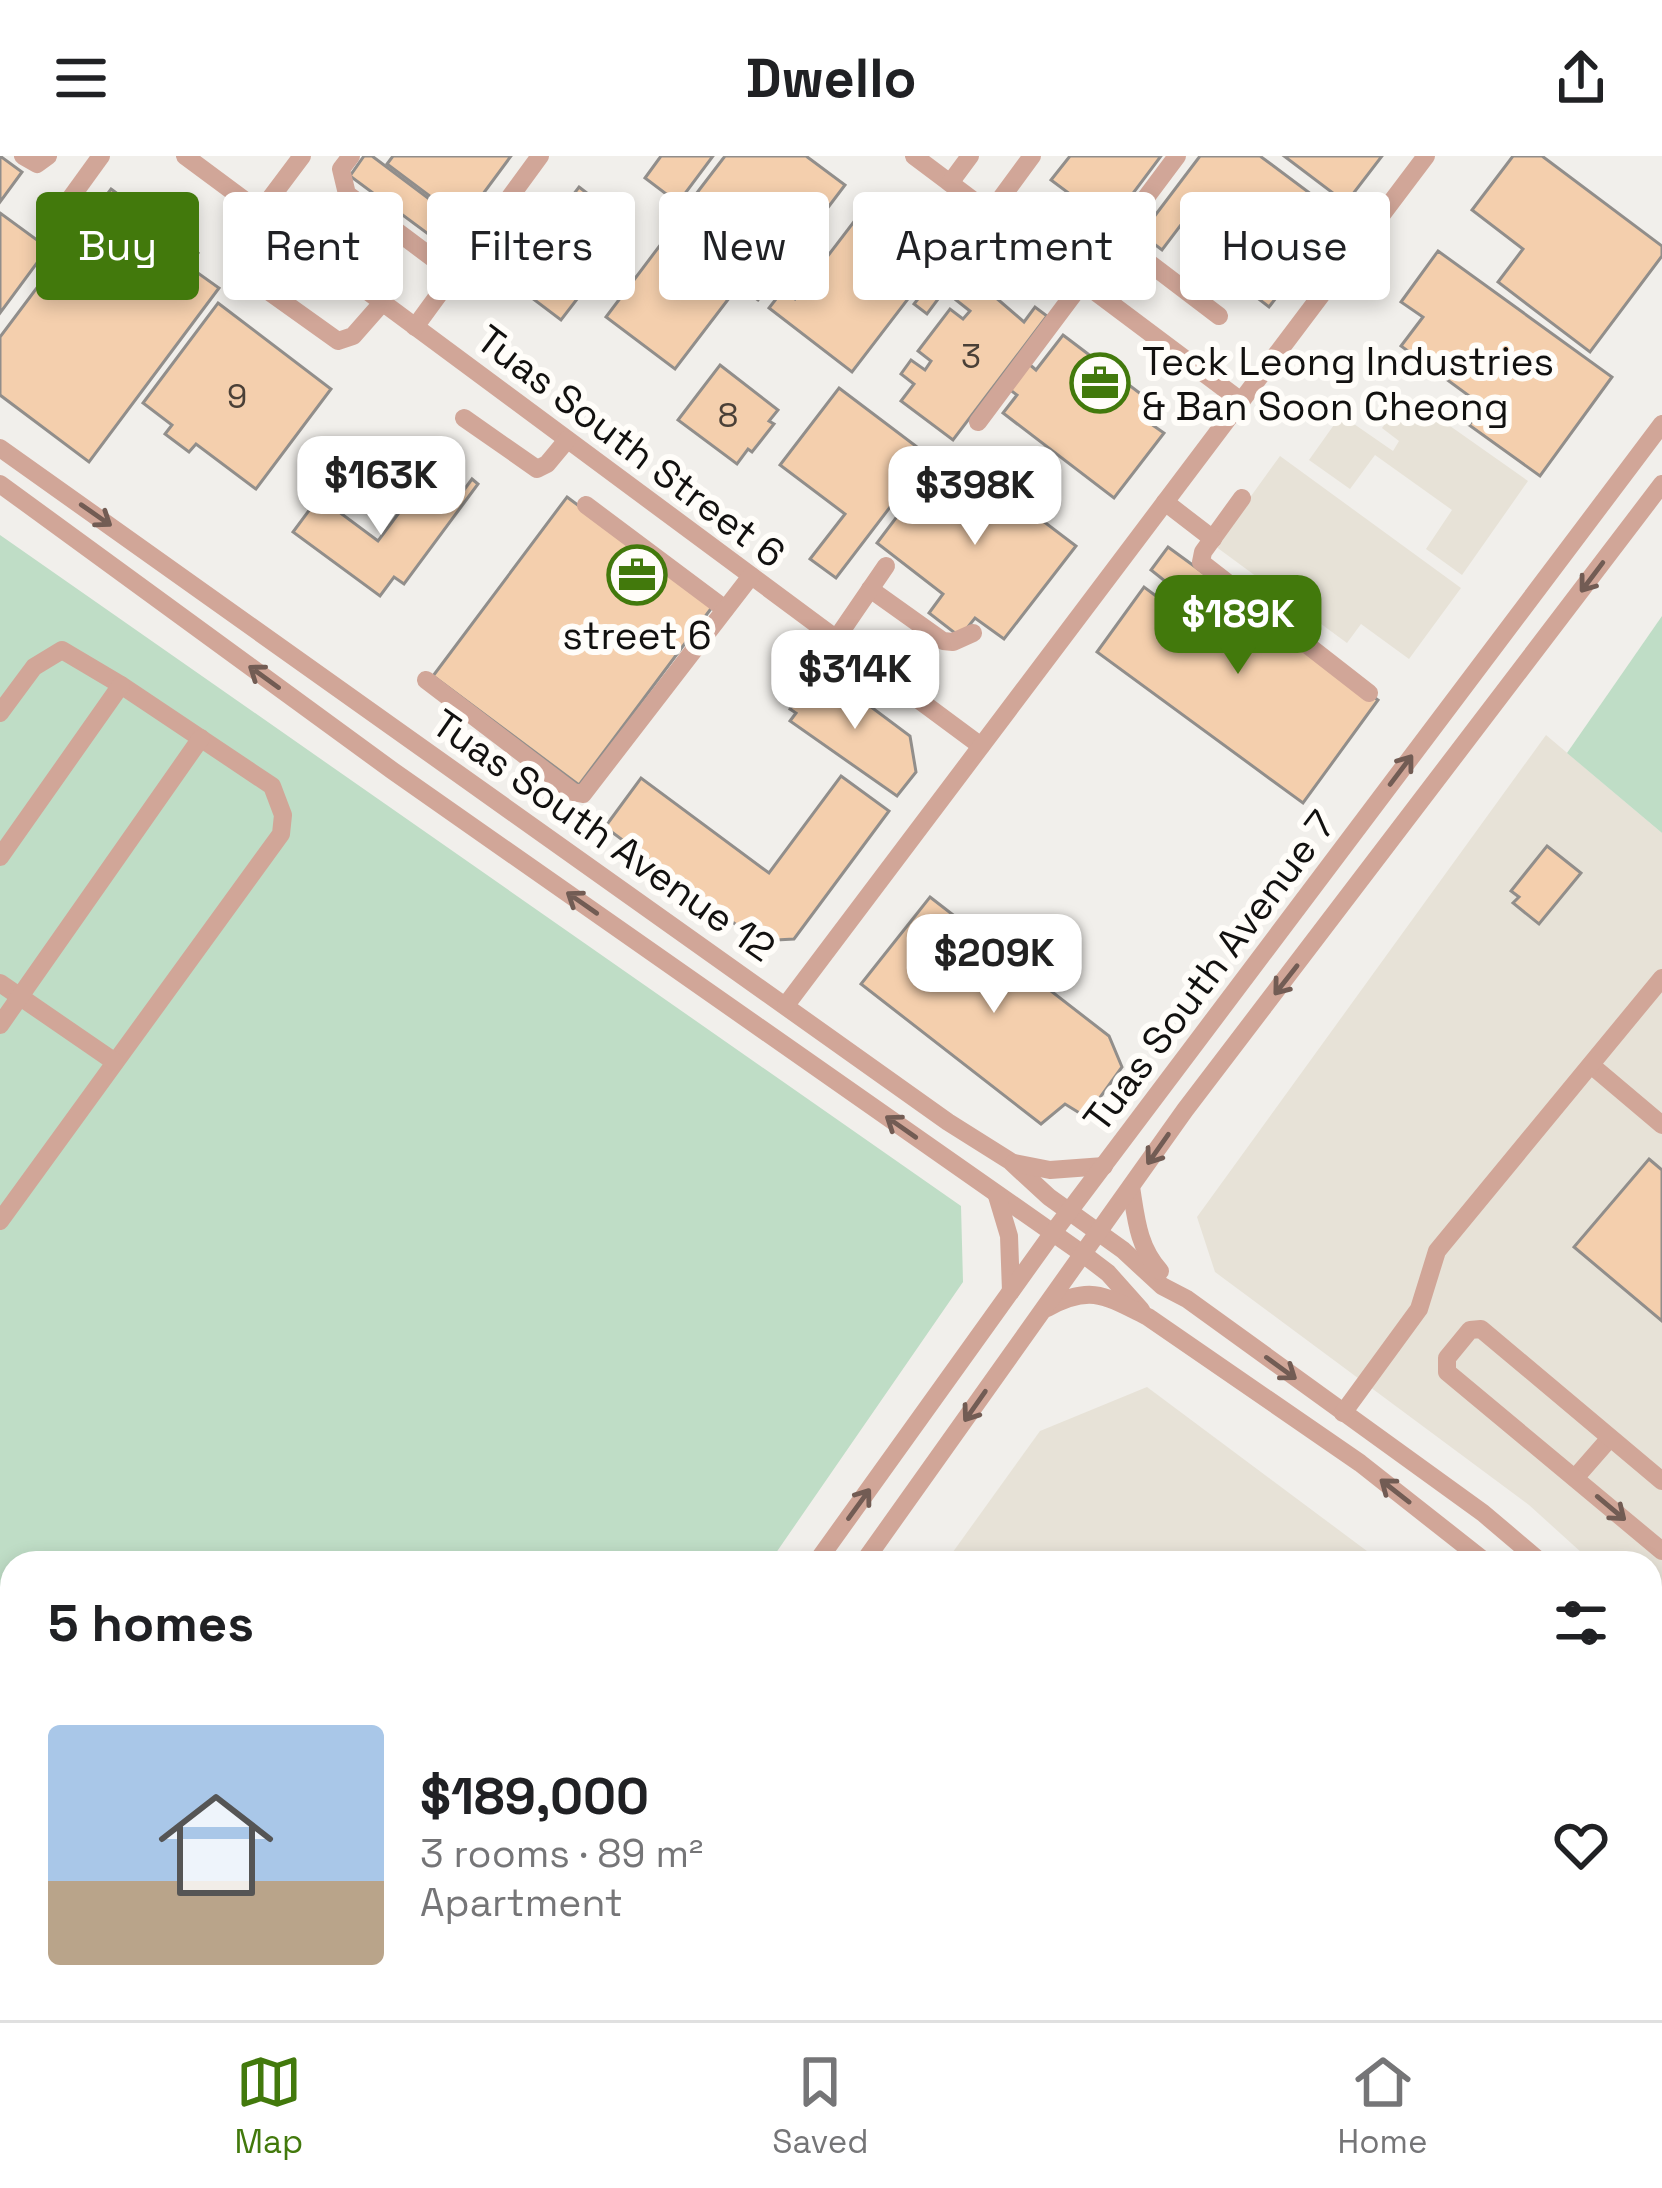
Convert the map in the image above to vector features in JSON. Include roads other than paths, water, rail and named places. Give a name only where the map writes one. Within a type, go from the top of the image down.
[{"type":"street","points":[[23,156],[37,164],[48,156]]},
{"type":"street","points":[[75,192],[101,156]]},
{"type":"street","name":"Tuas South Street 6","points":[[185,156],[233,192]]},
{"type":"street","points":[[275,192],[302,156]]},
{"type":"street","points":[[351,156],[341,170],[346,194],[427,254]]},
{"type":"street","points":[[514,192],[541,156]]},
{"type":"street","points":[[914,156],[962,192]]},
{"type":"street","points":[[950,183],[970,156]]},
{"type":"street","points":[[1005,192],[1032,156]]},
{"type":"street","points":[[1149,192],[1177,156]]},
{"type":"street","points":[[786,1005],[1426,156]]},
{"type":"street","points":[[1156,268],[1219,316]]},
{"type":"street","points":[[281,300],[338,341],[353,336],[382,303]]},
{"type":"street","name":"Tuas South Street 6","points":[[378,300],[981,746]]},
{"type":"street","points":[[415,327],[435,300]]},
{"type":"street","points":[[978,422],[1069,300]]},
{"type":"street","points":[[1108,300],[1241,401]]},
{"type":"street","points":[[464,418],[538,470],[567,440]]},
{"type":"street","name":"Tuas South Avenue 7","points":[[826,1551],[1052,1234],[1662,424]]},
{"type":"street","name":"Tuas South Avenue 12","points":[[0,448],[1010,1161],[1162,1286],[1483,1513],[1528,1551]]},
{"type":"street","name":"Tuas South Avenue 12","points":[[0,484],[393,771],[1083,1254],[1108,1273],[1144,1313],[1360,1463],[1472,1551]]},
{"type":"street","name":"Tuas South Avenue 7","points":[[872,1551],[1131,1187],[1662,484]]},
{"type":"street","points":[[1242,498],[1201,556],[1205,567],[1369,693]]},
{"type":"street","points":[[1165,502],[1213,539]]},
{"type":"street","points":[[586,505],[725,609]]},
{"type":"street","points":[[836,638],[886,566]]},
{"type":"street","points":[[426,680],[573,792],[583,794],[751,576]]},
{"type":"street","points":[[870,589],[943,641],[973,633]]},
{"type":"street","points":[[0,712],[34,667],[62,650],[272,786],[283,815],[281,834],[0,1221]]},
{"type":"street","points":[[0,856],[121,685]]},
{"type":"street","points":[[0,1025],[201,738]]},
{"type":"street","points":[[1343,1413],[1419,1309],[1437,1251],[1662,979]]},
{"type":"street","points":[[0,983],[116,1062]]},
{"type":"street","points":[[1591,1065],[1662,1125]]},
{"type":"street","points":[[1010,1161],[1050,1170],[1104,1166]]},
{"type":"street","points":[[1131,1187],[1146,1256],[1186,1299]]},
{"type":"street","points":[[997,1194],[1010,1236],[1012,1291]]},
{"type":"street","points":[[1043,1310],[1088,1292],[1144,1313],[1146,1294],[1162,1286]]},
{"type":"street","points":[[1662,1481],[1481,1329],[1470,1330],[1447,1358],[1447,1372],[1662,1551]]},
{"type":"street","points":[[1575,1478],[1610,1438]]},
{"type":"place","name":"Teck Leong Industries & Ban Soon Cheong","points":[[1100,383]]},
{"type":"place","name":"street 6","points":[[637,575]]}]
